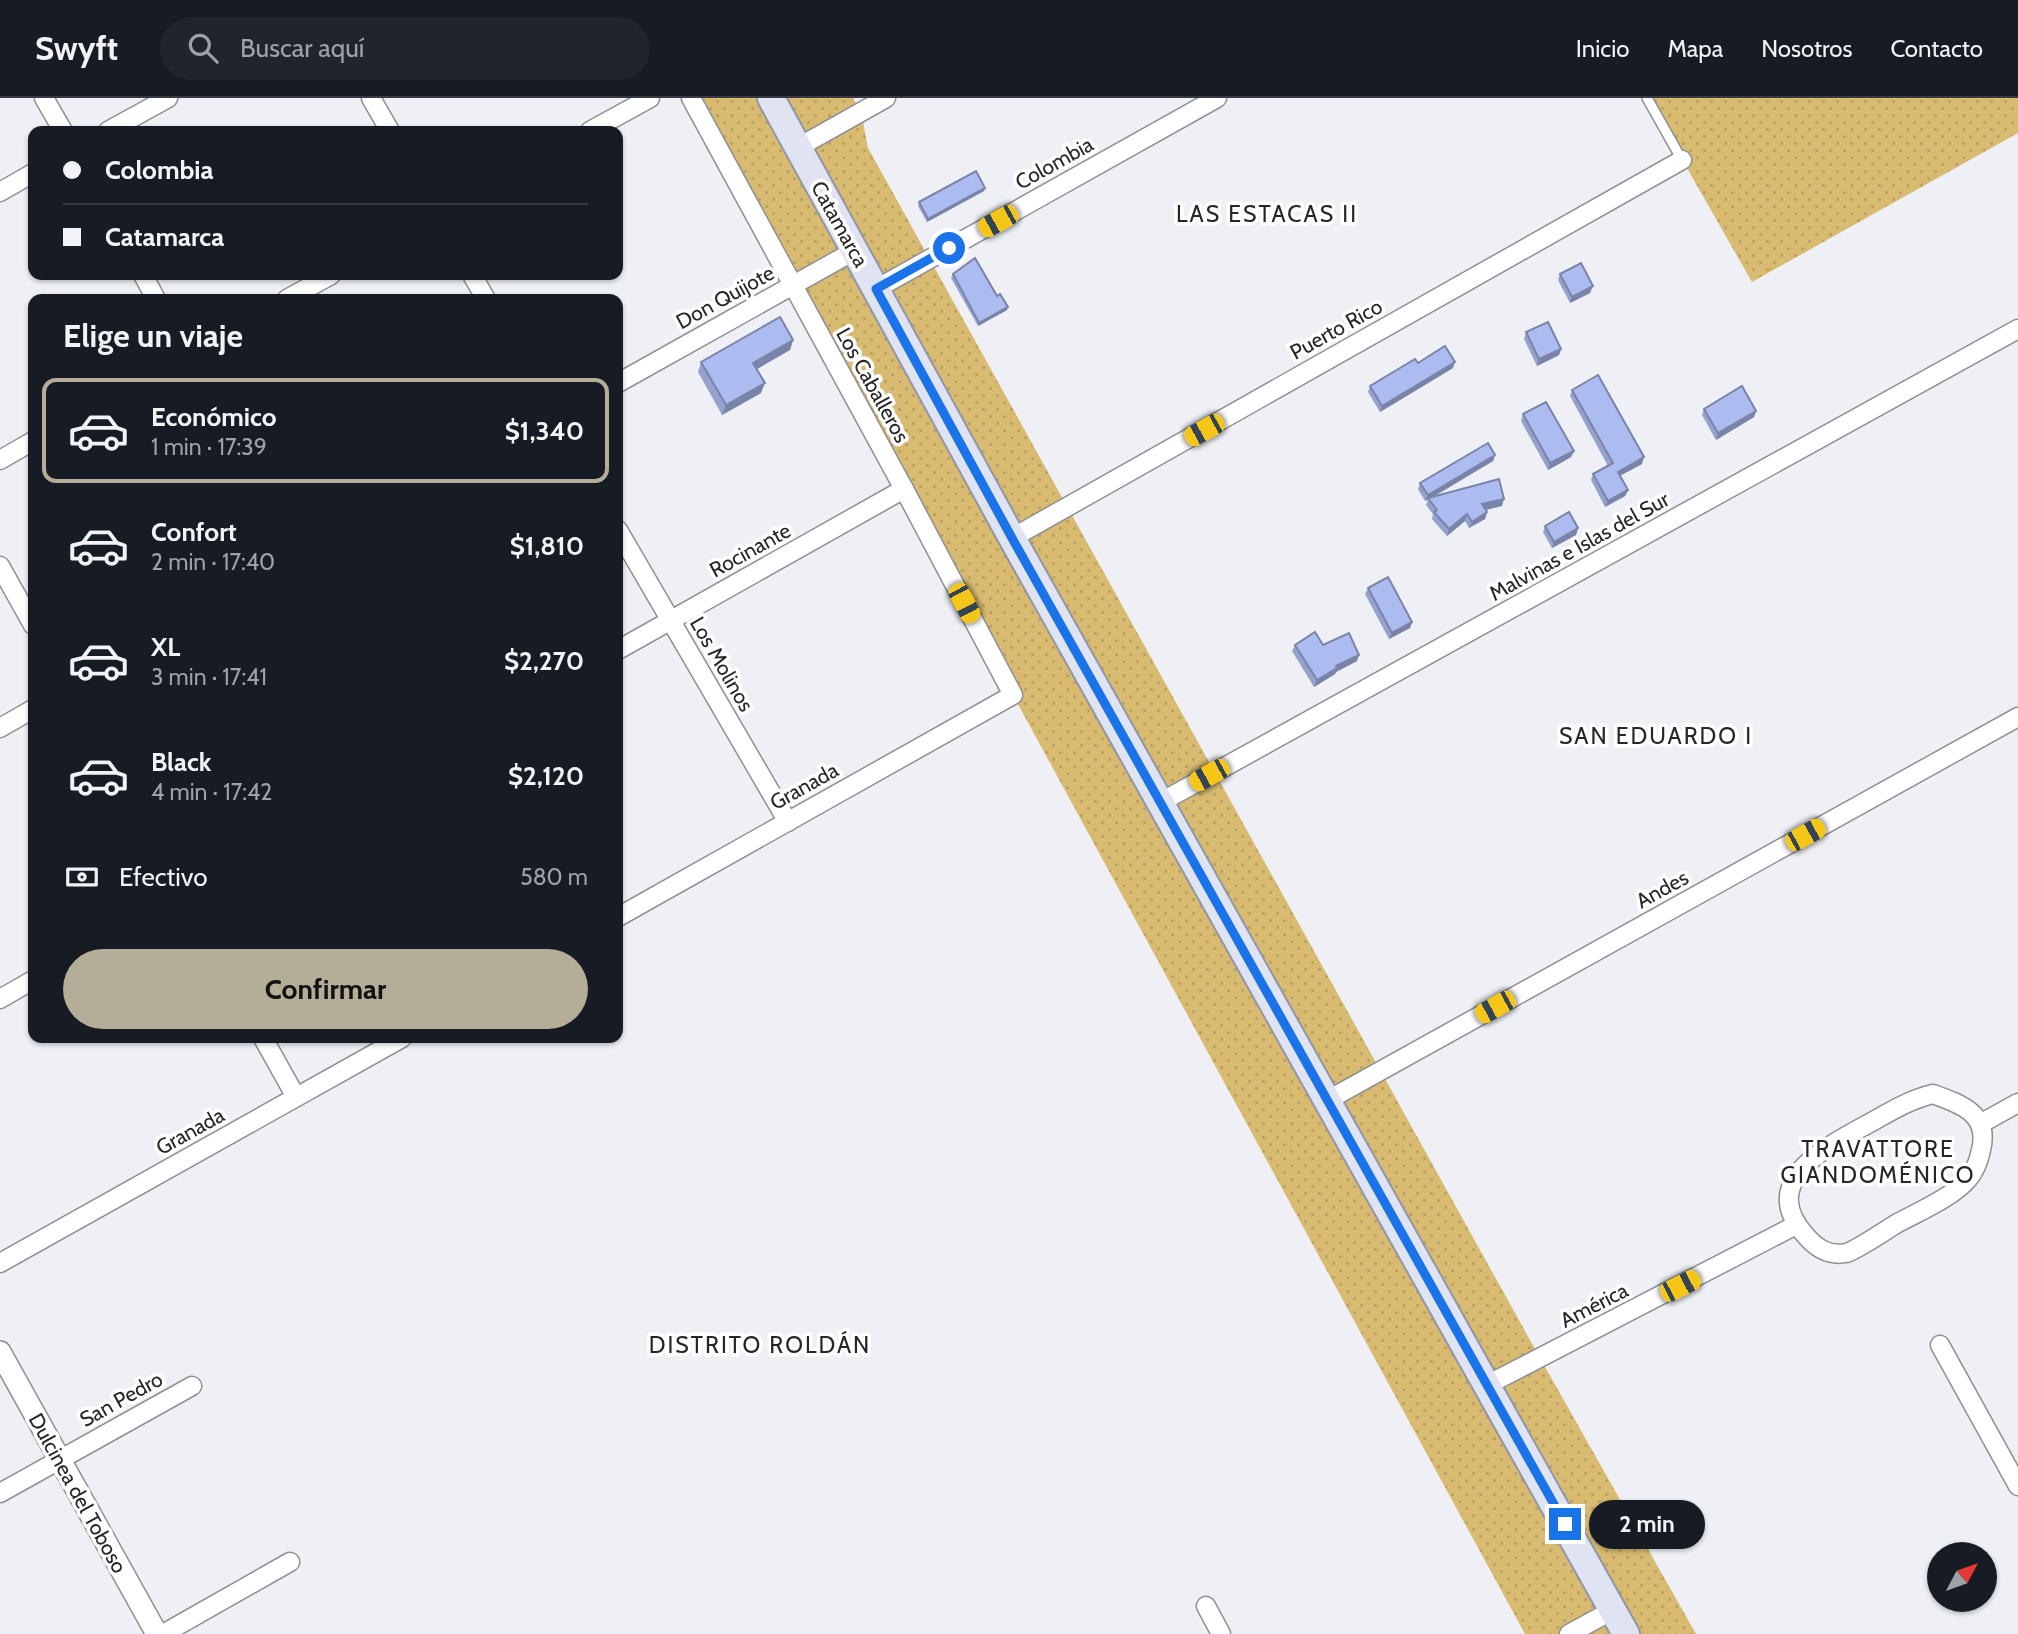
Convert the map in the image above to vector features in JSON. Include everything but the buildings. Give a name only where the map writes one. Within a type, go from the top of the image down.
[{"type":"main road","name":"Catamarca","points":[[771,98],[1012,538],[1626,1634]]},
{"type":"street","points":[[44,98],[60,126]]},
{"type":"street","points":[[117,126],[168,98]]},
{"type":"street","points":[[371,98],[387,126]]},
{"type":"street","points":[[599,126],[650,98]]},
{"type":"street","name":"Los Caballeros","points":[[691,98],[1013,695]]},
{"type":"street","points":[[797,148],[857,105],[886,98]]},
{"type":"street","name":"Colombia","points":[[876,289],[1217,98]]},
{"type":"street","name":"Puerto Rico","points":[[1012,538],[1682,160]]},
{"type":"street","points":[[0,192],[28,176]]},
{"type":"street","name":"Don Quijote","points":[[623,380],[855,251]]},
{"type":"street","points":[[296,294],[322,280]]},
{"type":"street","name":"Malvinas e Islas del Sur","points":[[1161,802],[2018,329]]},
{"type":"street","points":[[0,460],[28,444]]},
{"type":"street","name":"Rocinante","points":[[623,647],[904,489]]},
{"type":"street","name":"Los Molinos","points":[[623,538],[788,822]]},
{"type":"street","points":[[0,566],[28,616]]},
{"type":"street","name":"Granada","points":[[623,914],[1013,695]]},
{"type":"street","points":[[0,728],[28,712]]},
{"type":"street","name":"Andes","points":[[1328,1100],[2018,717]]},
{"type":"street","points":[[0,999],[28,983]]},
{"type":"street","points":[[266,1043],[296,1097]]},
{"type":"street","name":"Granada","points":[[0,1264],[393,1043]]},
{"type":"street","points":[[1933,1094],[1963,1107],[1972,1113],[1980,1124],[1984,1138],[1978,1162],[1968,1179],[1955,1191],[1869,1239],[1851,1252],[1834,1255],[1815,1247],[1796,1225],[1790,1212],[1788,1196],[1792,1182],[1805,1163],[1822,1149],[1915,1099],[1933,1094]]},
{"type":"street","points":[[1980,1124],[2018,1103]]},
{"type":"street","name":"América","points":[[1488,1385],[1796,1225]]},
{"type":"street","points":[[1940,1345],[2018,1486]]},
{"type":"street","name":"Dulcinea del Toboso","points":[[0,1352],[157,1634]]},
{"type":"street","name":"San Pedro","points":[[0,1493],[192,1386]]},
{"type":"street","points":[[163,1634],[290,1562]]},
{"type":"street","points":[[1206,1606],[1222,1634]]},
{"type":"street","points":[[1569,1634],[1613,1610]]},
{"type":"lane","points":[[1647,98],[1682,160]]},
{"type":"shaded area","points":[[691,98],[853,98],[861,112],[868,148],[1696,1634],[1525,1634]]},
{"type":"shaded area","points":[[1647,98],[2018,98],[2018,133],[1752,282]]},
{"type":"district","name":"LAS ESTACAS II","points":[[1267,214]]},
{"type":"district","name":"SAN EDUARDO I","points":[[1656,736]]},
{"type":"district","name":"TRAVATTORE GIANDOMÉNICO","points":[[1878,1162]]},
{"type":"district","name":"DISTRITO ROLDÁN","points":[[760,1345]]},
{"type":"route","points":[[949,248],[876,289],[1012,538],[1079,653],[1565,1524]]}]
